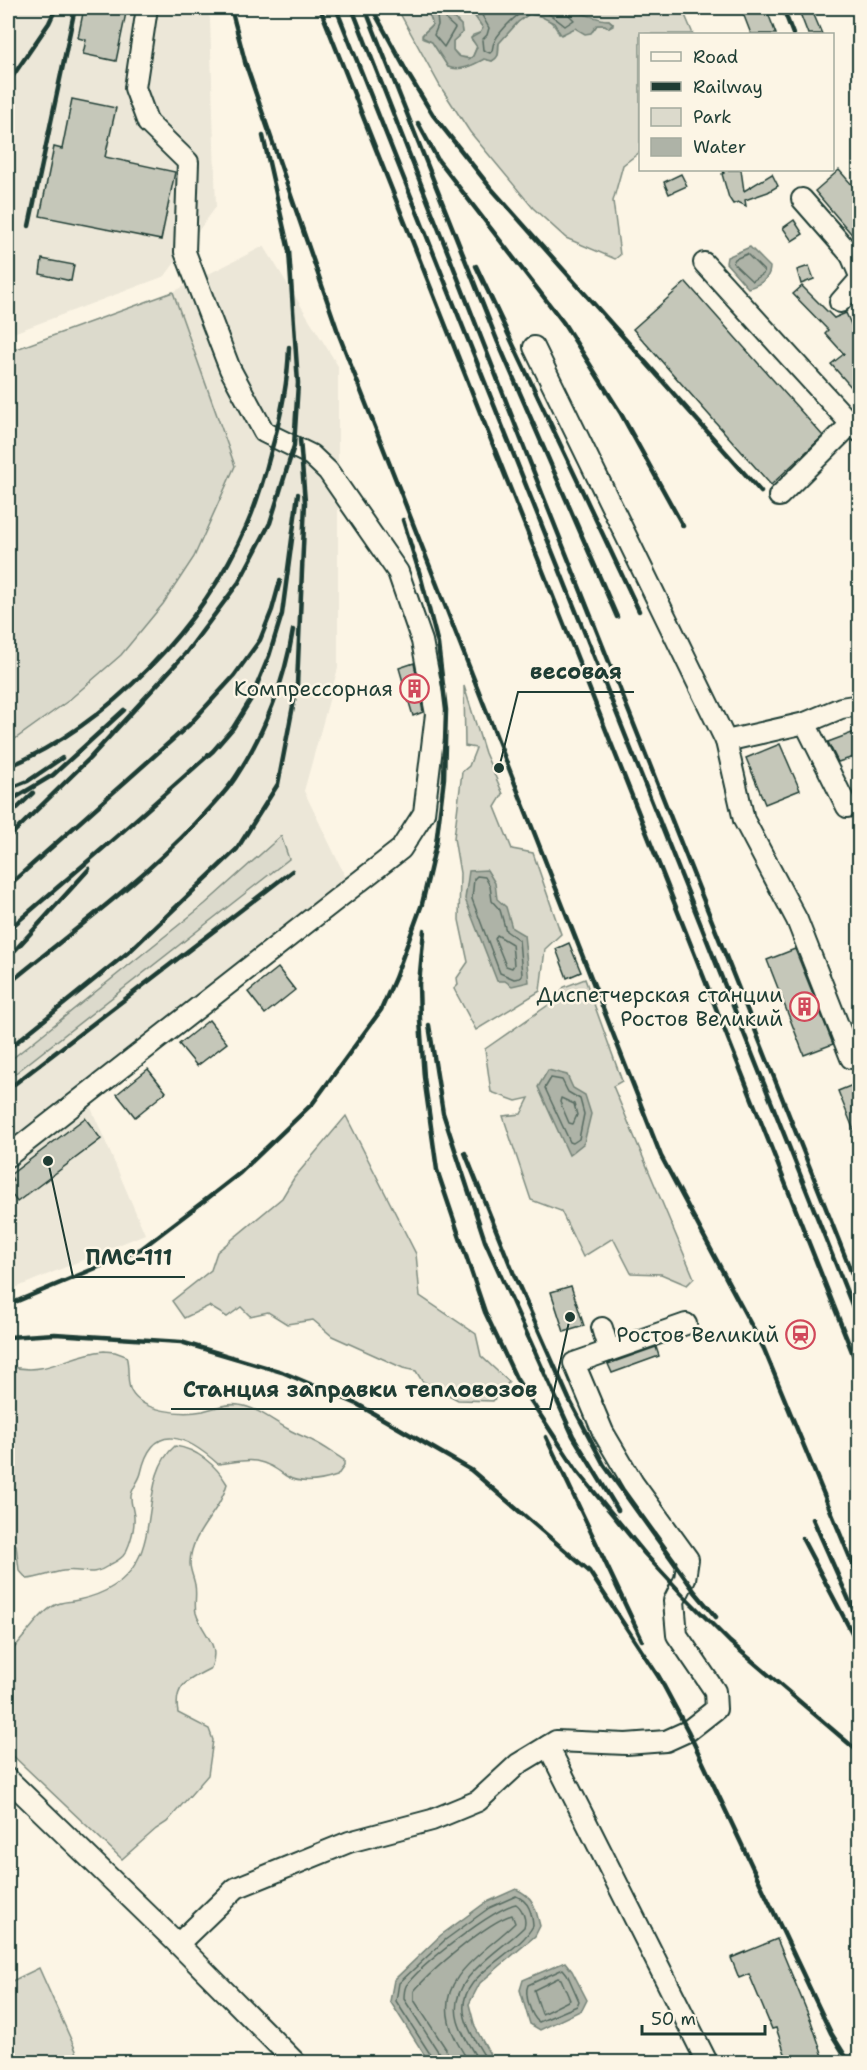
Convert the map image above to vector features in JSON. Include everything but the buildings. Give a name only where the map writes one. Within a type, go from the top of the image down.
[{"type":"lane","points":[[8,1156],[401,849],[424,813],[436,714],[422,641],[398,573],[328,471],[311,455],[264,432],[230,369],[185,252],[188,162],[148,123],[135,88],[147,8]]},
{"type":"lane","points":[[802,199],[855,252],[860,277],[840,302]]},
{"type":"lane","points":[[704,263],[857,426],[779,496]]},
{"type":"lane","points":[[534,347],[726,741],[744,820],[797,920],[851,1058]]},
{"type":"lane","points":[[726,741],[805,723],[841,708],[860,705]]},
{"type":"lane","points":[[805,723],[847,807]]},
{"type":"lane","points":[[177,1944],[236,1888],[349,1842],[432,1820],[478,1801],[518,1764],[556,1741],[626,1744],[666,1741],[688,1731],[716,1709],[715,1691],[677,1635],[674,1601],[685,1579],[688,1559],[633,1483],[603,1432],[574,1363],[686,1324]]},
{"type":"lane","points":[[602,1328],[609,1351]]},
{"type":"lane","points":[[548,1746],[707,2062]]},
{"type":"lane","points":[[8,1779],[295,2062]]},
{"type":"shaded area","points":[[8,8],[207,8],[210,19],[216,207],[165,276],[8,335]]},
{"type":"shaded area","points":[[264,246],[338,366],[338,668],[304,791],[350,886],[83,1089],[145,1234],[8,1291],[8,744],[68,701],[121,655],[163,604],[194,557],[235,465],[173,292]]},
{"type":"green space","points":[[397,8],[438,8],[431,12],[432,25],[422,35],[423,39],[432,42],[448,67],[458,68],[484,59],[492,61],[495,59],[499,43],[518,22],[529,14],[548,20],[559,34],[575,28],[593,31],[597,25],[605,25],[609,28],[613,26],[609,20],[589,16],[570,8],[682,8],[693,33],[639,33],[639,153],[623,165],[613,201],[620,255],[615,259],[566,238],[533,208],[470,132],[440,86]]},
{"type":"green space","points":[[451,8],[473,8],[474,15],[483,28],[482,32],[473,35],[471,39],[477,46],[472,58],[460,57],[453,50],[453,41],[462,33],[461,25],[450,13]]},
{"type":"green space","points":[[173,292],[235,466],[194,557],[163,604],[121,655],[68,701],[8,744],[8,352]]},
{"type":"green space","points":[[464,686],[485,753],[503,794],[495,807],[512,849],[533,853],[561,934],[545,949],[540,991],[476,1030],[454,989],[458,985],[457,978],[468,962],[459,920],[460,873],[454,838],[462,772],[469,766],[476,748],[465,746]]},
{"type":"green space","points":[[281,836],[289,859],[8,1079],[8,1062],[205,904]]},
{"type":"green space","points":[[585,979],[622,1081],[613,1086],[694,1278],[687,1285],[661,1274],[631,1273],[613,1238],[583,1257],[561,1211],[531,1200],[503,1116],[521,1114],[529,1098],[516,1101],[491,1092],[485,1049],[554,1001],[564,987]]},
{"type":"green space","points":[[346,1116],[416,1254],[420,1296],[476,1334],[481,1356],[509,1382],[493,1401],[458,1400],[422,1381],[416,1371],[403,1368],[332,1336],[313,1320],[287,1324],[268,1312],[250,1316],[241,1307],[227,1317],[209,1306],[184,1318],[172,1301],[211,1270],[217,1252],[282,1198],[294,1178]]},
{"type":"green space","points":[[104,1351],[126,1356],[131,1391],[144,1404],[153,1408],[184,1413],[221,1406],[245,1406],[321,1445],[344,1460],[344,1466],[337,1476],[318,1481],[298,1480],[256,1461],[218,1464],[207,1454],[184,1441],[173,1438],[163,1439],[154,1445],[147,1456],[132,1492],[134,1525],[123,1556],[98,1571],[70,1570],[27,1579],[19,1570],[16,1545],[8,1542],[8,1366],[35,1369]]},
{"type":"green space","points":[[175,1446],[198,1454],[205,1459],[227,1484],[218,1504],[195,1541],[190,1563],[196,1588],[196,1613],[210,1640],[214,1659],[211,1668],[184,1684],[180,1689],[177,1703],[178,1713],[209,1729],[213,1740],[208,1775],[167,1822],[122,1859],[8,1751],[7,1662],[13,1650],[36,1621],[50,1608],[104,1591],[119,1582],[132,1569],[143,1547],[154,1485],[159,1470],[165,1457]]},
{"type":"green space","points":[[39,1968],[81,2062],[8,2062],[8,1983]]},
{"type":"water","points":[[438,8],[451,8],[451,16],[461,25],[462,33],[453,41],[453,50],[458,56],[469,59],[477,47],[471,38],[480,33],[483,28],[474,15],[473,8],[570,8],[609,20],[613,24],[609,28],[605,25],[597,25],[591,33],[585,34],[575,28],[561,35],[554,23],[540,16],[529,14],[518,22],[499,43],[498,55],[495,59],[492,61],[484,59],[458,69],[448,67],[432,42],[422,37],[432,26],[429,15]]},
{"type":"water","points":[[750,247],[770,267],[770,271],[763,281],[748,288],[726,263],[727,257]]},
{"type":"water","points":[[487,870],[495,883],[497,899],[506,907],[512,928],[524,935],[529,982],[512,986],[505,981],[497,981],[465,899],[469,871]]},
{"type":"water","points":[[548,1070],[567,1075],[573,1088],[585,1095],[591,1114],[584,1143],[569,1155],[538,1087]]},
{"type":"water","points":[[516,1889],[531,1900],[540,1926],[535,1936],[480,1983],[469,2004],[475,2027],[494,2062],[429,2062],[390,2001],[394,1980],[441,1935],[485,1903]]},
{"type":"water","points":[[565,1962],[587,2000],[582,2010],[540,2030],[530,2024],[520,1990],[523,1980]]},
{"type":"railway","points":[[8,83],[49,23],[56,8]]},
{"type":"railway","points":[[29,226],[75,8]]},
{"type":"railway","points":[[231,8],[247,69]]},
{"type":"railway","points":[[320,8],[860,1372]]},
{"type":"railway","points":[[336,8],[860,1325]]},
{"type":"railway","points":[[352,8],[860,1294]]},
{"type":"railway","points":[[365,8],[497,340],[617,617]]},
{"type":"railway","points":[[372,8],[433,115],[490,187],[761,492]]},
{"type":"railway","points":[[783,8],[793,33]]},
{"type":"railway","points":[[245,62],[339,335],[661,1156],[764,1349],[860,1582]]},
{"type":"railway","points":[[418,123],[438,160],[563,322],[620,412],[683,526]]},
{"type":"railway","points":[[8,838],[89,759],[186,653],[239,582],[270,523],[294,446],[298,383],[289,251],[263,136]]},
{"type":"railway","points":[[476,266],[639,611]]},
{"type":"railway","points":[[8,767],[82,725],[116,698],[149,668],[179,635],[205,599],[228,563],[254,508],[280,415],[289,347]]},
{"type":"railway","points":[[8,1049],[131,950],[237,849],[278,784],[297,685],[305,502],[300,439]]},
{"type":"railway","points":[[8,930],[213,751],[233,728],[251,699],[269,656],[282,614],[298,494]]},
{"type":"railway","points":[[8,1305],[141,1249],[240,1173],[313,1103],[381,1010],[422,904],[436,844],[444,778],[446,710],[438,644],[403,520]]},
{"type":"railway","points":[[8,886],[189,725],[234,676],[260,640],[280,581]]},
{"type":"railway","points":[[8,984],[151,866],[196,823],[228,788],[265,723],[285,668],[293,630]]},
{"type":"railway","points":[[8,802],[53,775],[124,710]]},
{"type":"railway","points":[[8,789],[28,781],[62,758]]},
{"type":"railway","points":[[8,817],[33,793]]},
{"type":"railway","points":[[8,958],[89,869]]},
{"type":"railway","points":[[8,1089],[292,871]]},
{"type":"railway","points":[[424,930],[419,984],[420,1020],[424,1077],[437,1170],[485,1312],[516,1378],[577,1471],[645,1554],[730,1642],[860,1753]]},
{"type":"railway","points":[[429,1025],[443,1113],[485,1241],[573,1436],[618,1510]]},
{"type":"railway","points":[[465,1153],[515,1277],[569,1399],[604,1465],[695,1592],[716,1617]]},
{"type":"railway","points":[[8,1337],[55,1334],[181,1342],[282,1372],[357,1404],[471,1470],[589,1571],[662,1682]]},
{"type":"railway","points":[[546,1437],[642,1640]]},
{"type":"railway","points":[[813,1519],[860,1625]]},
{"type":"railway","points":[[802,1538],[860,1648]]},
{"type":"railway","points":[[658,1675],[688,1731],[831,2033],[849,2062]]},
{"type":"place","name":"Компрессорная","points":[[414,689]]},
{"type":"place","name":"весовая","points":[[499,768]]},
{"type":"place","name":"Диспетчерская станции Ростов Великий","points":[[804,1007]]},
{"type":"place","name":"ПМС-111","points":[[48,1161]]},
{"type":"place","name":"Станция заправки тепловозов","points":[[570,1317]]},
{"type":"place","name":"Ростов Великий","points":[[800,1335]]}]
